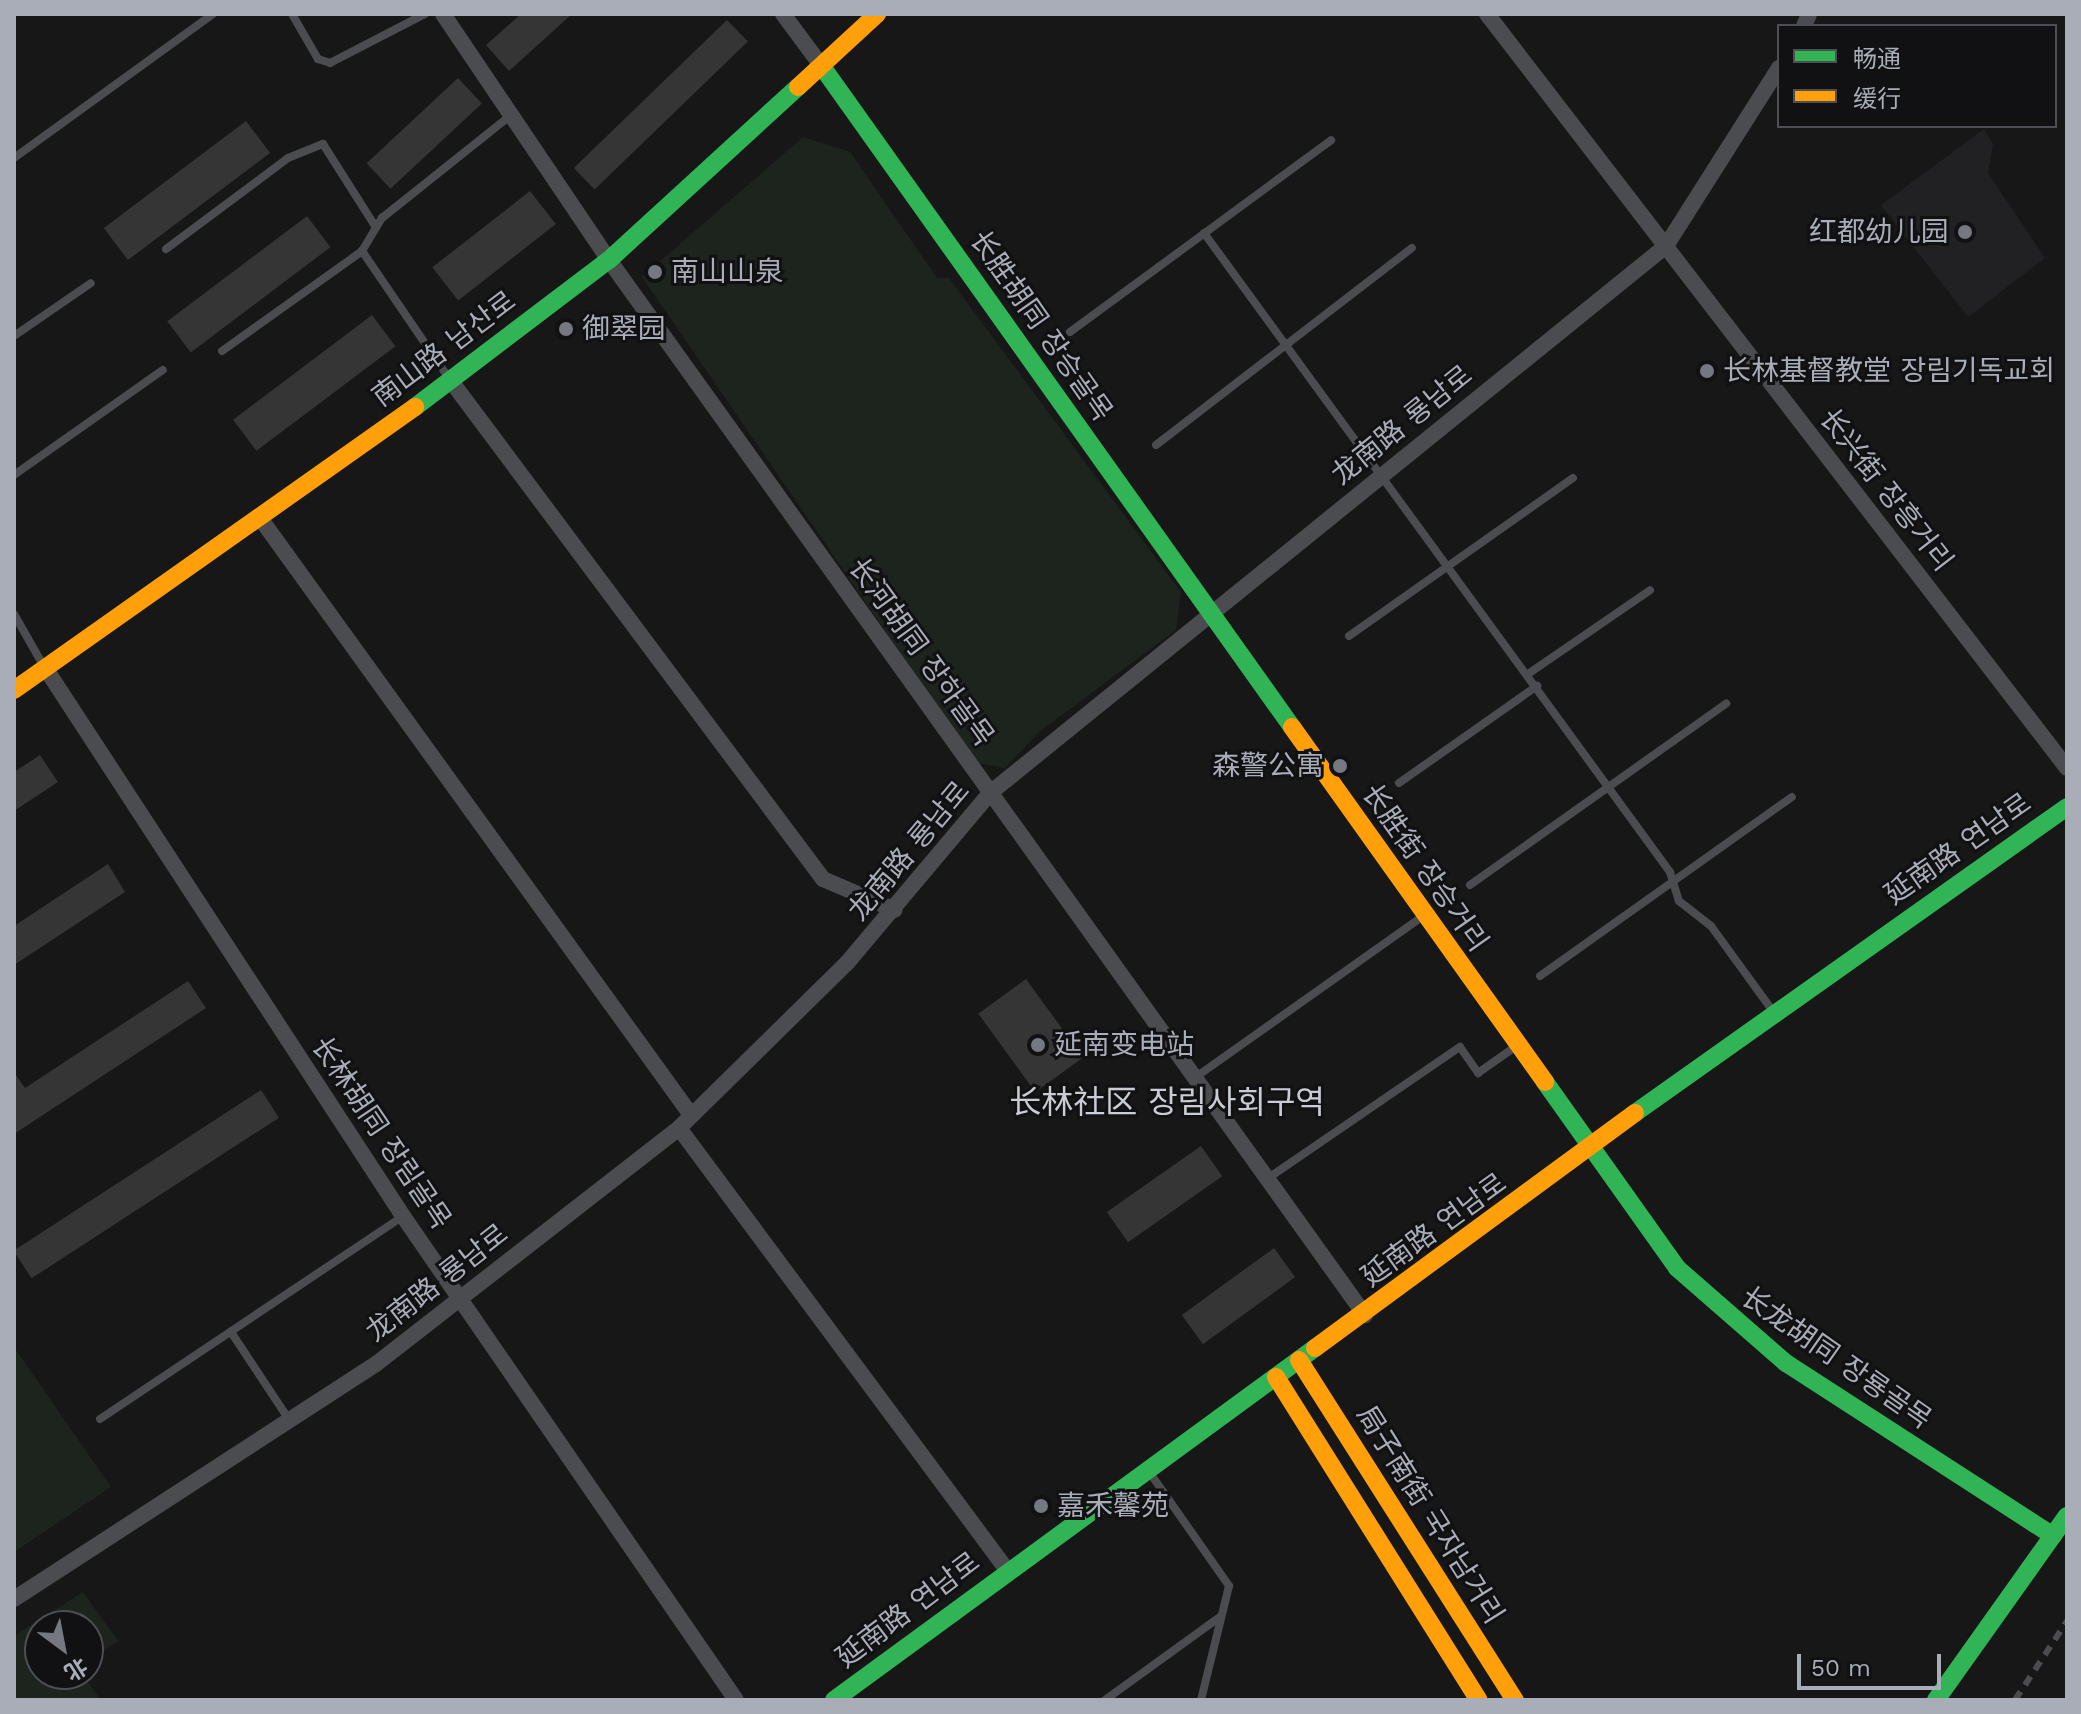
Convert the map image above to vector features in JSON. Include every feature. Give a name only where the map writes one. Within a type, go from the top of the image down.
[{"type":"street","name":"长河胡同 장하골목","points":[[443,14],[609,260],[1192,1080],[1365,1315]]},
{"type":"street","points":[[783,14],[823,68]]},
{"type":"street","name":"南山路 남산로","points":[[14,690],[451,381],[609,260],[823,68],[877,14]]},
{"type":"street","name":"长兴街 장흥거리","points":[[1487,14],[2067,768]]},
{"type":"street","name":"长胜胡同 장승골목","points":[[823,68],[1213,616]]},
{"type":"street","name":"龙南路 룡남로","points":[[14,1599],[290,1421],[461,1297],[685,1122],[895,910],[990,793],[1213,616],[1377,477],[1666,246],[1777,71]]},
{"type":"street","points":[[451,381],[823,879],[895,910]]},
{"type":"street","points":[[260,518],[685,1122],[1007,1570]]},
{"type":"street","name":"长胜街 장승거리","points":[[1213,616],[1590,1152]]},
{"type":"street","name":"长林胡同 장림골목","points":[[46,669],[403,1216],[736,1700]]},
{"type":"street","name":"延南路 연남로","points":[[834,1700],[1007,1570],[1590,1152],[1773,1012],[2067,807]]},
{"type":"street","name":"长龙胡同 장룡골목","points":[[1590,1152],[1677,1268],[1718,1311],[2053,1536]]},
{"type":"street","name":"局子南街 국자남거리","points":[[1299,1360],[1515,1700]]},
{"type":"street","name":"局子南街 국자남거리","points":[[1276,1377],[1479,1700]]},
{"type":"street","points":[[1936,1700],[2067,1516]]},
{"type":"lane","points":[[14,158],[213,14]]},
{"type":"lane","points":[[292,14],[318,59],[330,63],[425,14]]},
{"type":"lane","points":[[222,351],[362,251],[375,226],[512,114]]},
{"type":"lane","points":[[1070,332],[1331,140]]},
{"type":"lane","points":[[166,249],[288,158],[323,144],[375,226]]},
{"type":"lane","points":[[1204,233],[1287,344],[1377,477],[1450,565],[1609,787],[1674,881],[1679,901],[1711,926],[1773,1012]]},
{"type":"lane","points":[[1156,445],[1412,248]]},
{"type":"lane","points":[[362,251],[451,381]]},
{"type":"lane","points":[[14,336],[91,283]]},
{"type":"lane","points":[[14,475],[163,370]]},
{"type":"lane","points":[[1349,636],[1573,478]]},
{"type":"lane","points":[[1528,674],[1650,590]]},
{"type":"lane","points":[[14,614],[46,669]]},
{"type":"lane","points":[[1399,783],[1537,686]]},
{"type":"lane","points":[[1470,885],[1726,704]]},
{"type":"lane","points":[[1540,976],[1792,797]]},
{"type":"lane","points":[[1192,1080],[1424,915]]},
{"type":"lane","points":[[1266,1180],[1460,1047],[1478,1073],[1516,1046]]},
{"type":"lane","points":[[100,1419],[403,1216]]},
{"type":"lane","points":[[231,1332],[290,1421]]},
{"type":"lane","points":[[1147,1469],[1225,1578],[1222,1615],[1201,1700]]},
{"type":"lane","points":[[1105,1700],[1222,1615]]},
{"type":"shaded area","name":"红都幼儿园","points":[[1984,129],[1993,144],[1988,173],[2045,258],[1968,317],[1881,205]]},
{"type":"shaded area","points":[[803,137],[850,152],[937,278],[949,278],[1181,592],[1176,630],[1039,732],[1005,768],[976,763],[642,277]]},
{"type":"shaded area","points":[[14,1347],[111,1487],[14,1552]]},
{"type":"shaded area","points":[[83,1592],[96,1610],[55,1610]]},
{"type":"shaded area","points":[[104,1621],[118,1641],[104,1650]]},
{"type":"shaded area","points":[[24,1630],[24,1690],[94,1690],[101,1700],[14,1700],[14,1636]]},
{"type":"building","points":[[521,14],[572,14],[509,71],[486,45]]},
{"type":"building","points":[[727,20],[748,42],[595,190],[574,168]]},
{"type":"building","points":[[458,78],[482,104],[390,189],[367,163]]},
{"type":"building","points":[[246,121],[270,153],[128,260],[104,228]]},
{"type":"building","points":[[530,191],[556,224],[458,300],[432,267]]},
{"type":"building","points":[[307,216],[330,247],[191,352],[167,321]]},
{"type":"building","points":[[372,315],[395,346],[257,451],[233,420]]},
{"type":"building","points":[[40,755],[58,782],[14,811],[14,772]]},
{"type":"building","points":[[108,864],[125,892],[14,965],[14,926]]},
{"type":"building","name":"延南变电站","points":[[1026,979],[1083,1057],[1035,1092],[978,1014]]},
{"type":"building","points":[[188,981],[206,1008],[14,1134],[14,1072],[25,1088]]},
{"type":"building","points":[[261,1090],[279,1118],[32,1278],[14,1250]]},
{"type":"building","points":[[1201,1146],[1222,1176],[1128,1242],[1107,1212]]},
{"type":"building","points":[[1274,1248],[1295,1277],[1203,1344],[1182,1315]]},
{"type":"railway","points":[[2015,1700],[2067,1621]]},
{"type":"traffic: fast","points":[[823,68],[1292,727]]},
{"type":"traffic: fast","points":[[415,407],[609,260],[798,87]]},
{"type":"traffic: fast","points":[[1635,1113],[2067,807]]},
{"type":"traffic: fast","points":[[1545,1082],[1677,1268],[1786,1363],[2053,1536]]},
{"type":"traffic: fast","points":[[834,1700],[1315,1348]]},
{"type":"traffic: fast","points":[[1936,1700],[2067,1516]]},
{"type":"traffic: slow","points":[[798,87],[877,14]]},
{"type":"traffic: slow","points":[[14,690],[415,407]]},
{"type":"traffic: slow","points":[[1292,727],[1545,1082]]},
{"type":"traffic: slow","points":[[1315,1348],[1635,1113]]},
{"type":"traffic: slow","points":[[1299,1360],[1515,1700]]},
{"type":"traffic: slow","points":[[1276,1377],[1479,1700]]},
{"type":"place","name":"红都幼儿园","points":[[1965,232]]},
{"type":"place","name":"南山山泉","points":[[655,272]]},
{"type":"place","name":"御翠园","points":[[566,329]]},
{"type":"place","name":"长林基督教堂 장림기독교회","points":[[1707,371]]},
{"type":"place","name":"森警公寓","points":[[1340,766]]},
{"type":"place","name":"延南变电站","points":[[1038,1045]]},
{"type":"place","name":"嘉禾馨苑","points":[[1041,1506]]},
{"type":"district","name":"长林社区 장림사회구역","points":[[1167,1102]]}]
